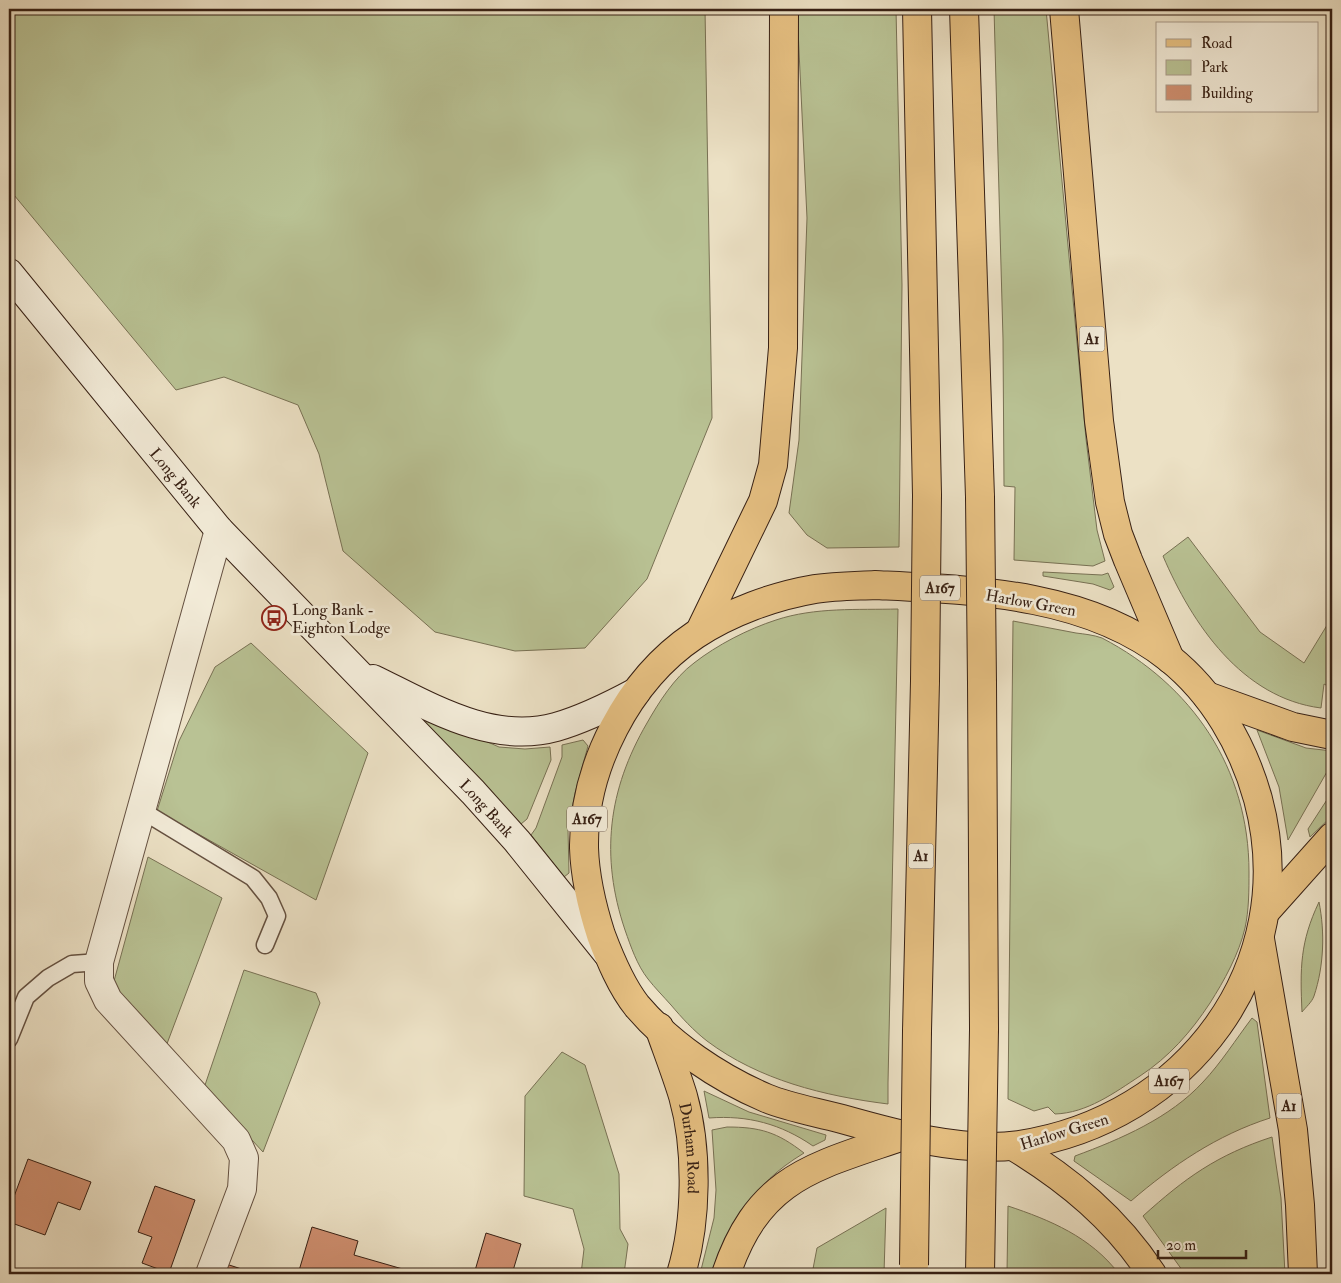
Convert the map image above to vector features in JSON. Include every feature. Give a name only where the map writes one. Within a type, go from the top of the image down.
[{"type":"main road","points":[[700,632],[763,501],[773,465],[783,348],[784,9]]},
{"type":"main road","name":"A1","points":[[914,1270],[927,495],[917,9]]},
{"type":"main road","points":[[964,9],[980,496],[984,1029],[980,1274]]},
{"type":"main road","name":"A1","points":[[1064,9],[1099,422],[1109,494],[1118,534],[1170,659]]},
{"type":"main road","name":"Long Bank","points":[[9,273],[219,530],[498,820],[608,954]]},
{"type":"main road","points":[[210,1274],[242,1189],[244,1158],[236,1140],[108,1000],[99,981],[100,962],[219,530]]},
{"type":"main road","name":"Harlow Green","points":[[875,585],[950,589],[1062,605],[1101,618],[1137,636],[1170,659],[1207,696],[1241,750],[1253,783],[1266,844],[1266,910],[1260,938],[1243,982],[1220,1023],[1198,1052],[1175,1076],[1152,1094],[1116,1116],[1087,1128],[1046,1140],[1013,1146],[954,1144],[903,1136],[768,1099],[709,1068],[659,1027],[635,1003],[608,954],[590,902],[584,847],[593,783],[608,740],[636,692],[659,665],[700,632],[773,599],[817,589],[875,585]]},
{"type":"main road","name":"Long Bank","points":[[356,671],[455,719],[490,729],[523,732],[554,727],[595,713],[636,692]]},
{"type":"main road","name":"A167","points":[[1207,696],[1293,727],[1332,735]]},
{"type":"main road","points":[[1266,910],[1332,838]]},
{"type":"main road","name":"A1","points":[[1260,938],[1293,1130],[1300,1205],[1303,1274]]},
{"type":"main road","name":"Durham Road","points":[[659,1027],[684,1098],[693,1167],[692,1210],[687,1256],[681,1274]]},
{"type":"main road","name":"A167","points":[[726,1274],[751,1218],[777,1191],[821,1166],[903,1136]]},
{"type":"main road","points":[[1013,1146],[1068,1182],[1094,1204],[1137,1251],[1152,1274]]},
{"type":"lane","points":[[141,810],[253,878],[269,898],[277,916],[265,946]]},
{"type":"lane","points":[[9,1039],[26,997],[48,978],[72,964],[100,962]]},
{"type":"green space","points":[[9,9],[705,9],[712,418],[647,579],[585,648],[515,651],[435,632],[343,551],[319,454],[298,405],[224,377],[176,390],[9,189]]},
{"type":"green space","points":[[797,9],[896,9],[902,285],[899,547],[827,548],[807,535],[789,513],[799,440],[807,218]]},
{"type":"green space","points":[[994,9],[1046,9],[1086,439],[1097,530],[1105,561],[1093,566],[1014,560],[1015,487],[1004,486],[1003,339]]},
{"type":"green space","points":[[1188,537],[1260,632],[1304,663],[1332,617],[1332,688],[1324,684],[1321,708],[1293,701],[1267,690],[1223,654],[1205,631],[1175,582],[1163,556]]},
{"type":"green space","points":[[1043,572],[1102,575],[1108,573],[1114,587],[1110,590],[1093,584],[1043,576]]},
{"type":"green space","points":[[898,609],[888,1104],[816,1091],[770,1076],[727,1055],[697,1033],[644,974],[637,962],[617,903],[612,876],[611,850],[616,798],[634,748],[662,699],[687,669],[703,656],[733,638],[776,620],[821,611]]},
{"type":"green space","points":[[1013,621],[1102,638],[1134,657],[1163,680],[1188,705],[1209,734],[1226,765],[1239,798],[1246,834],[1249,886],[1245,928],[1239,948],[1230,967],[1203,1014],[1170,1052],[1151,1069],[1100,1101],[1067,1113],[1055,1114],[1048,1107],[1034,1111],[1008,1099]]},
{"type":"green space","points":[[251,643],[368,753],[316,900],[157,811],[179,741],[215,667]]},
{"type":"green space","points":[[413,709],[499,747],[525,749],[550,747],[551,760],[527,819],[521,824],[412,711]]},
{"type":"green space","points":[[1257,730],[1306,748],[1332,751],[1332,763],[1288,840],[1279,787]]},
{"type":"green space","points":[[583,740],[588,746],[575,793],[568,830],[569,873],[564,877],[531,835],[536,828],[562,757],[562,745]]},
{"type":"green space","points":[[1332,792],[1332,816],[1310,837],[1308,829]]},
{"type":"green space","points":[[148,857],[222,898],[165,1049],[123,1000],[114,981]]},
{"type":"green space","points":[[1319,902],[1323,937],[1322,961],[1313,998],[1302,1012],[1301,968],[1308,930]]},
{"type":"green space","points":[[244,970],[316,993],[320,1003],[263,1152],[204,1088]]},
{"type":"green space","points":[[1252,1018],[1257,1022],[1270,1118],[1232,1133],[1196,1152],[1131,1201],[1074,1161],[1075,1156],[1127,1135],[1160,1117],[1190,1095],[1210,1075]]},
{"type":"green space","points":[[562,1052],[585,1065],[619,1174],[620,1229],[628,1244],[624,1274],[581,1274],[584,1249],[573,1209],[524,1196],[525,1096]]},
{"type":"green space","points":[[704,1091],[749,1112],[826,1135],[825,1140],[813,1146],[789,1132],[764,1123],[737,1118],[709,1118]]},
{"type":"green space","points":[[727,1127],[749,1128],[768,1132],[785,1140],[804,1153],[770,1178],[758,1191],[739,1220],[715,1274],[700,1274],[714,1218],[716,1190],[712,1130]]},
{"type":"green space","points":[[1272,1137],[1281,1198],[1285,1274],[1185,1274],[1143,1216],[1173,1190],[1203,1169],[1252,1144]]},
{"type":"green space","points":[[1008,1206],[1039,1217],[1069,1231],[1096,1250],[1119,1274],[1007,1274]]},
{"type":"green space","points":[[886,1208],[884,1274],[812,1274],[817,1248]]},
{"type":"building","points":[[28,1159],[91,1182],[80,1210],[58,1202],[45,1235],[9,1222],[9,1210]]},
{"type":"building","points":[[155,1186],[195,1200],[169,1273],[142,1263],[152,1237],[138,1232]]},
{"type":"building","points":[[312,1227],[358,1241],[354,1255],[420,1274],[298,1274]]},
{"type":"building","points":[[486,1233],[521,1244],[512,1274],[474,1274]]},
{"type":"building","points":[[223,1263],[257,1274],[220,1274]]},
{"type":"place","name":"Long Bank - Eighton Lodge","points":[[274,618]]}]
